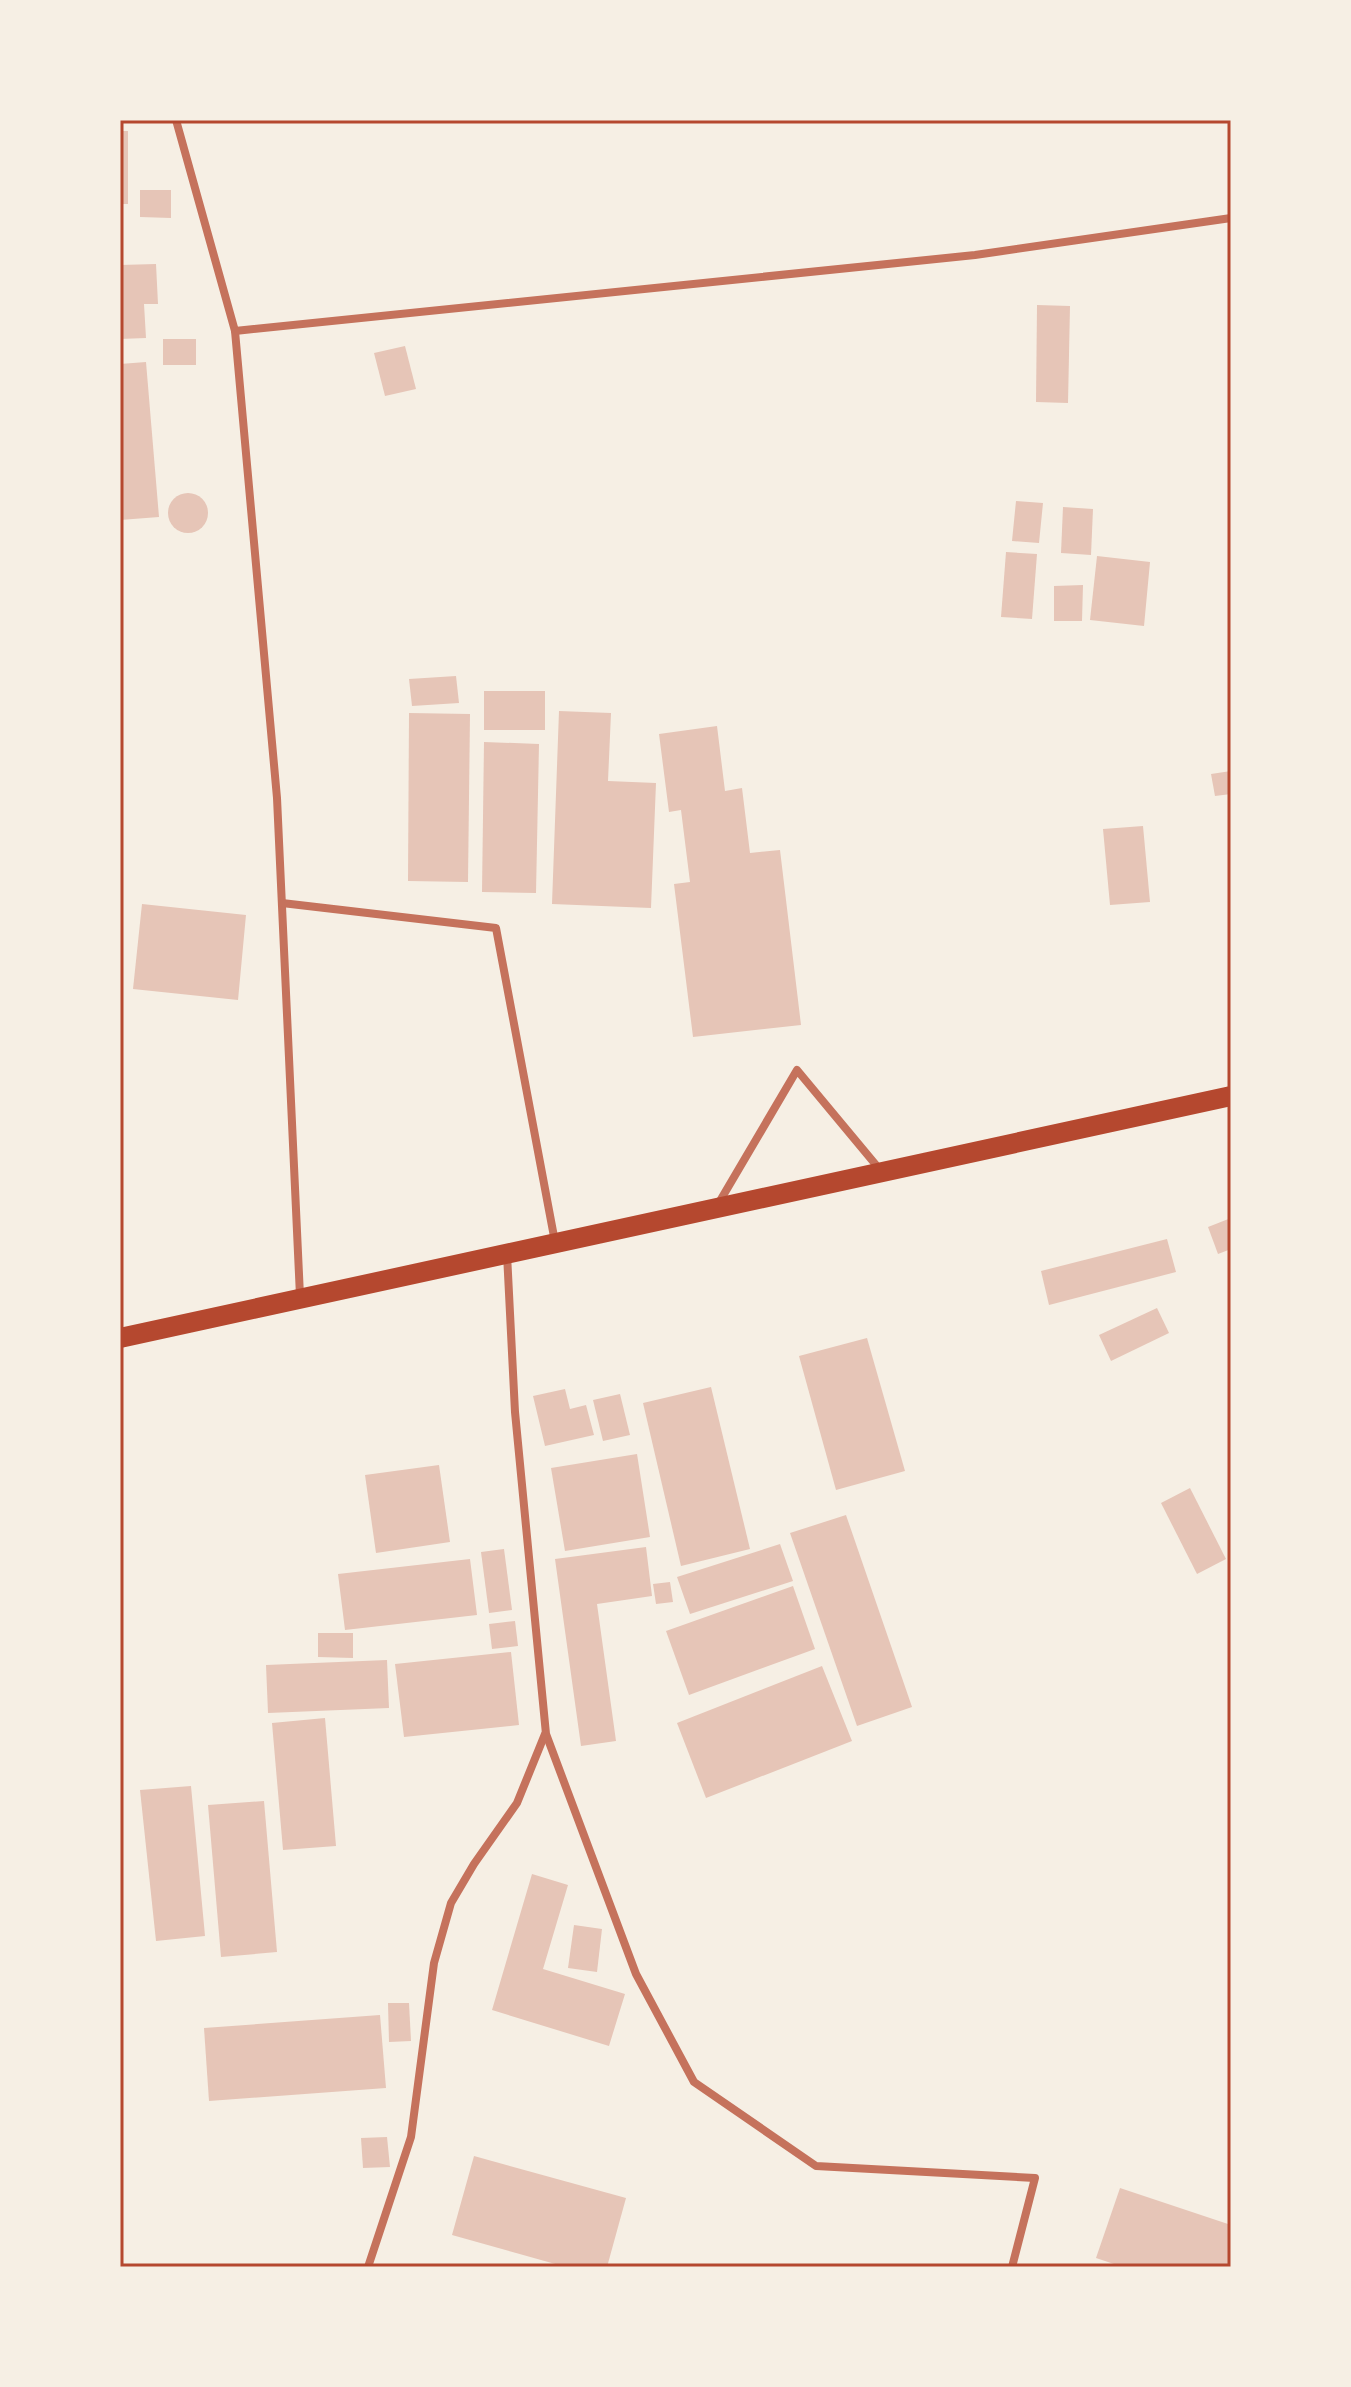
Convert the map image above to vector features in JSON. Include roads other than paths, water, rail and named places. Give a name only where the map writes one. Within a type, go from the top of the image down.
[{"type":"main road","points":[[120,1338],[1231,1096]]},
{"type":"street","points":[[176,120],[235,331],[277,798],[300,1297]]},
{"type":"street","points":[[235,331],[975,255],[1231,218]]},
{"type":"street","points":[[282,903],[496,928],[555,1242]]},
{"type":"street","points":[[716,1207],[797,1070],[881,1171]]},
{"type":"street","points":[[507,1252],[515,1412],[546,1734],[636,1974],[694,2082],[816,2166],[1035,2178],[1012,2267]]},
{"type":"street","points":[[368,2267],[411,2137],[434,1963],[451,1903],[517,1803],[546,1734]]}]
